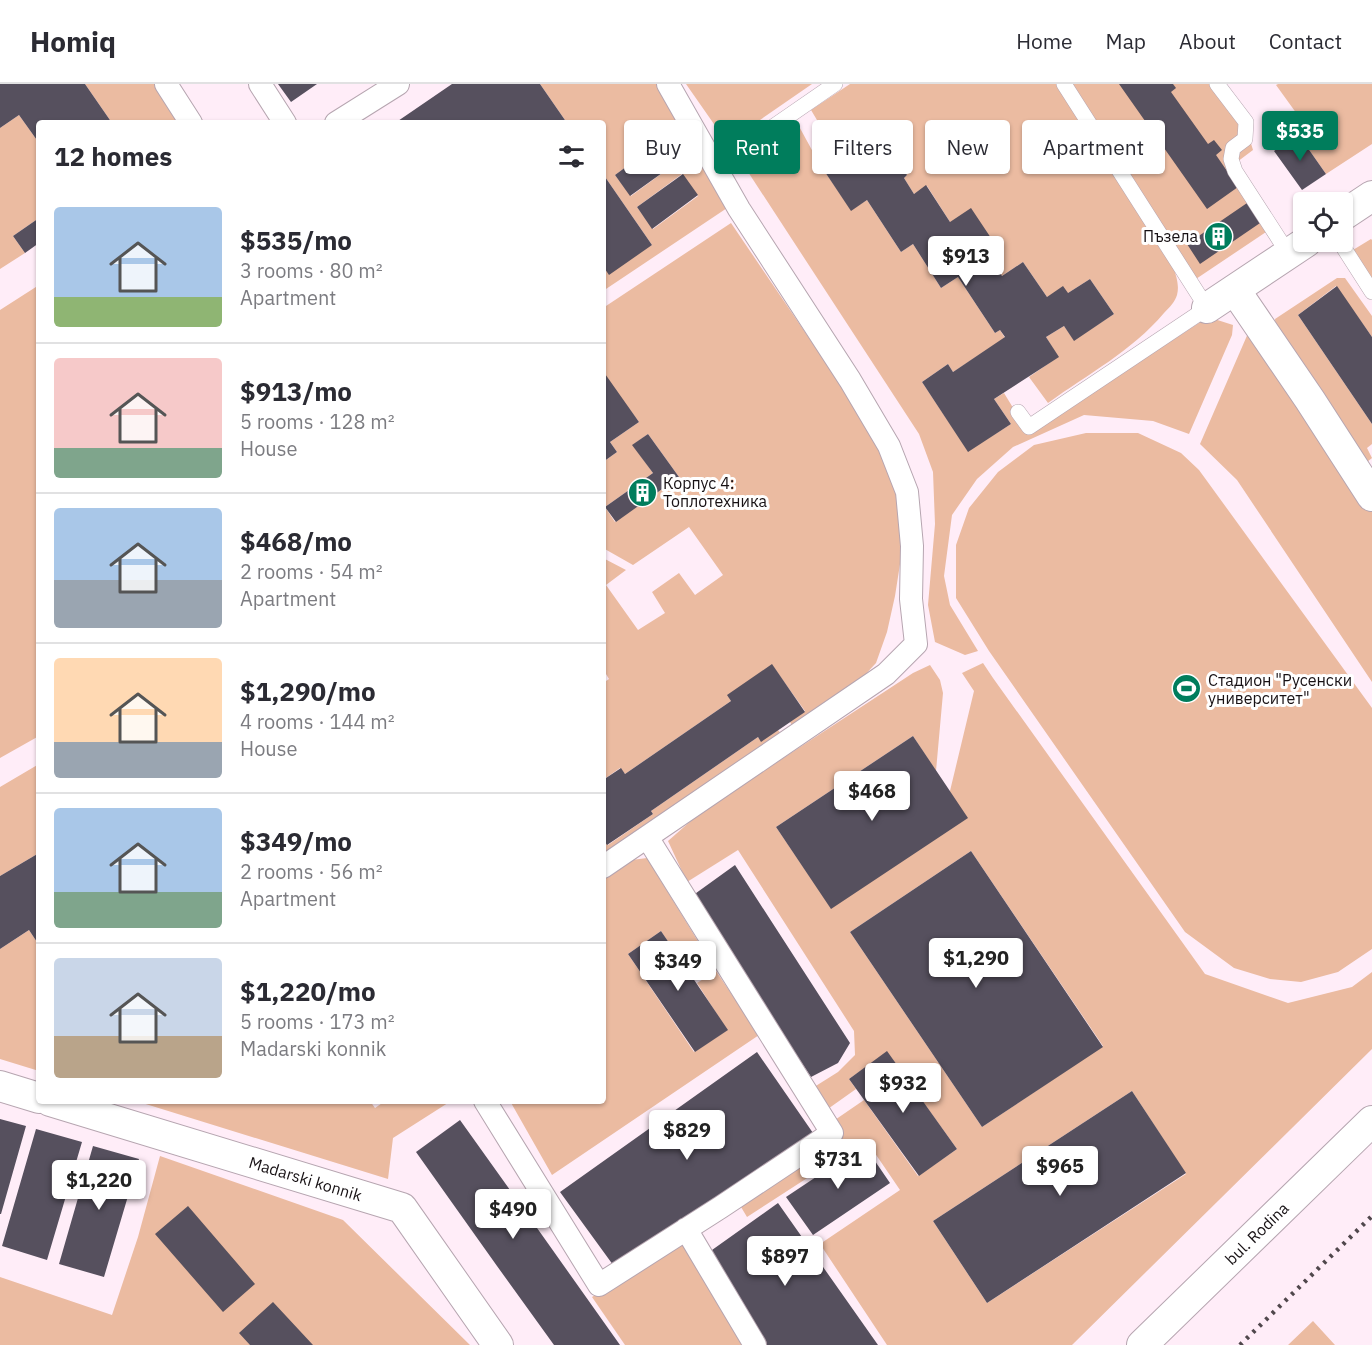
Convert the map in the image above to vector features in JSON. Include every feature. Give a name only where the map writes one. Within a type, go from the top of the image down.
[{"type":"street","points":[[166,84],[189,120]]},
{"type":"street","points":[[260,84],[283,120]]},
{"type":"street","points":[[341,120],[398,84]]},
{"type":"street","points":[[668,84],[714,165]]},
{"type":"street","points":[[606,865],[886,674],[916,644],[911,599],[912,546],[907,492],[889,446],[850,380],[739,210],[719,174]]},
{"type":"street","points":[[1353,209],[1372,196]]},
{"type":"street","points":[[1207,308],[1293,250]]},
{"type":"street","points":[[1235,290],[1372,496]]},
{"type":"street","points":[[487,1104],[599,1285],[832,1133],[647,837]]},
{"type":"street","points":[[0,1086],[36,1097]]},
{"type":"street","name":"Madarski konnik","points":[[60,1104],[402,1208],[498,1345]]},
{"type":"street","name":"bul. Rodina","points":[[1142,1345],[1372,1121]]},
{"type":"street","points":[[686,1229],[755,1345]]},
{"type":"lane","points":[[783,120],[835,84]]},
{"type":"lane","points":[[1018,412],[1029,427],[1207,308],[1064,84]]},
{"type":"lane","points":[[1217,84],[1246,122],[1245,139],[1233,148],[1231,159],[1235,171],[1293,242]]},
{"type":"lane","points":[[1346,252],[1372,292]]},
{"type":"shaded area","points":[[85,84],[166,84],[189,120],[110,120]]},
{"type":"shaded area","points":[[540,84],[660,84],[686,120],[624,120],[624,169],[615,175],[631,196],[661,174],[682,174],[702,174],[702,142],[714,159],[714,174],[725,174],[742,198],[606,289],[606,265],[652,245],[606,178],[606,120],[565,120]],"holes":[[[682,174],[698,196],[653,229],[637,207]]]},
{"type":"shaded area","points":[[686,84],[812,84],[760,120],[714,120],[714,124]]},
{"type":"shaded area","points":[[850,84],[1211,84],[1249,137],[1253,150],[1233,165],[1269,230],[1187,285],[1172,263],[1178,291],[1170,307],[1124,351],[1048,403],[1029,377],[1058,357],[1046,337],[1064,326],[1074,340],[1114,314],[1090,279],[1068,293],[1047,297],[1023,262],[1002,276],[993,262],[1002,256],[950,222],[927,186],[914,194],[904,178],[907,175],[904,174],[913,174],[913,120],[817,120],[811,110]]},
{"type":"shaded area","points":[[1372,84],[1372,144],[1326,174],[1298,134],[1302,121],[1276,85]]},
{"type":"shaded area","points":[[19,115],[36,139],[36,220],[13,236],[25,253],[0,269],[0,128]]},
{"type":"shaded area","points":[[800,128],[812,150],[812,174],[826,174],[851,210],[867,200],[901,252],[913,244],[941,288],[958,277],[995,333],[1000,330],[1005,338],[953,372],[948,364],[922,382],[968,451],[1011,424],[994,399],[1004,393],[1029,434],[1208,317],[1233,325],[1232,335],[1189,434],[1153,421],[1084,415],[1013,447],[977,479],[952,515],[944,576],[950,605],[978,651],[965,655],[935,642],[928,605],[935,524],[933,472],[919,434],[749,174],[800,174]]},
{"type":"shaded area","points":[[731,223],[885,450],[906,526],[887,632],[876,663],[850,691],[796,732],[790,722],[805,711],[772,665],[728,695],[731,701],[625,774],[620,768],[606,778],[606,681],[609,679],[606,674],[606,585],[638,630],[665,613],[652,592],[679,573],[695,595],[723,575],[689,527],[633,565],[606,550],[606,508],[615,522],[679,477],[648,434],[633,445],[653,473],[606,506],[606,460],[617,452],[610,442],[639,422],[606,378],[606,306]]},
{"type":"shaded area","points":[[1372,240],[1372,286],[1348,253]]},
{"type":"shaded area","points":[[1337,278],[1345,278],[1372,316],[1372,337],[1336,286],[1298,315],[1372,424],[1372,444],[1367,448],[1372,458],[1367,462],[1276,331],[1275,319]]},
{"type":"shaded area","points":[[36,287],[36,738],[0,758],[0,310]]},
{"type":"shaded area","points":[[1249,331],[1372,508],[1372,682],[1237,480],[1200,444]]},
{"type":"shaded area","name":"Стадион \"Русенски университет\"","points":[[1086,433],[1138,433],[1181,453],[1199,470],[1372,708],[1372,949],[1338,972],[1301,982],[1270,979],[1234,968],[1185,932],[989,651],[956,598],[956,545],[969,508],[998,472],[1034,445]]},
{"type":"shaded area","points":[[606,560],[626,570],[606,585]]},
{"type":"shaded area","points":[[983,663],[1205,974],[1288,1003],[1352,987],[1372,972],[1372,1049],[1072,1345],[887,1345],[820,1244],[900,1190],[866,1140],[747,1217],[738,1202],[829,1124],[864,1100],[918,1176],[957,1149],[887,1052],[849,1079],[856,1089],[825,1111],[811,1089],[838,1072],[855,1055],[854,1031],[738,850],[687,882],[668,841],[701,812],[913,673],[930,665],[940,680],[943,693],[936,771],[913,736],[776,827],[831,908],[950,791],[974,691],[962,673]],"holes":[[[971,851],[1103,1046],[982,1127],[850,932]],[[1132,1091],[1186,1174],[987,1303],[933,1221]]]},
{"type":"shaded area","points":[[778,730],[787,741],[606,864],[606,843],[608,845],[653,814],[651,811],[758,737],[761,741]]},
{"type":"shaded area","points":[[36,766],[36,855],[0,876],[0,787]]},
{"type":"shaded area","points":[[647,858],[707,956],[686,969],[661,931],[628,954],[694,1052],[727,1030],[697,983],[716,971],[759,1035],[552,1175],[512,1104],[606,1104],[606,874],[624,861]]},
{"type":"shaded area","points":[[29,930],[36,940],[36,1070],[0,1059],[0,949]]},
{"type":"shaded area","points":[[146,1104],[372,1104],[375,1108],[381,1104],[446,1104],[393,1138],[388,1179]]},
{"type":"shaded area","points":[[160,1156],[343,1220],[470,1345],[0,1345],[0,1277],[112,1315],[138,1237]]},
{"type":"shaded area","points":[[681,1239],[744,1345],[625,1345],[592,1297]]},
{"type":"shaded area","points":[[1313,1321],[1335,1345],[1288,1345]]},
{"type":"building","points":[[0,84],[85,84],[110,120],[36,120],[36,139],[19,115],[0,128]]},
{"type":"building","points":[[278,84],[317,84],[291,102]]},
{"type":"building","points":[[452,84],[540,84],[565,120],[399,120]]},
{"type":"building","points":[[1119,84],[1173,84],[1176,88],[1171,92],[1208,144],[1214,140],[1222,150],[1216,155],[1238,187],[1207,209],[1165,149],[1165,120],[1144,120]]},
{"type":"building","points":[[1298,134],[1326,174],[1302,190],[1274,151]]},
{"type":"building","points":[[624,168],[624,174],[661,174],[630,196],[615,175]]},
{"type":"building","points":[[683,174],[698,195],[652,229],[637,207]]},
{"type":"building","points":[[826,174],[906,174],[904,178],[914,194],[926,185],[950,222],[971,208],[1003,256],[993,262],[1002,276],[1023,262],[1047,297],[1063,286],[1068,293],[1090,279],[1114,314],[1074,341],[1064,326],[1046,337],[1059,357],[994,399],[1011,424],[968,452],[922,382],[948,364],[953,372],[1005,337],[1000,330],[995,333],[958,277],[941,288],[913,244],[901,252],[867,200],[851,211]]},
{"type":"building","points":[[606,178],[652,245],[609,275],[606,270]]},
{"type":"building","name":"Пъзела","points":[[1250,201],[1263,221],[1200,264],[1187,244]]},
{"type":"building","points":[[36,220],[36,245],[25,253],[13,236]]},
{"type":"building","points":[[1337,286],[1372,337],[1372,424],[1298,315]]},
{"type":"building","points":[[606,375],[639,422],[610,442],[617,452],[606,460]]},
{"type":"building","name":"Корпус 4: Топлотехника","points":[[648,434],[679,477],[616,522],[606,506],[653,473],[632,445]]},
{"type":"building","points":[[772,664],[805,712],[761,742],[758,737],[651,811],[653,814],[607,845],[606,778],[621,768],[625,774],[731,701],[727,695]]},
{"type":"building","points":[[913,736],[968,818],[831,909],[776,827]]},
{"type":"building","points":[[971,851],[1103,1047],[982,1127],[850,932]]},
{"type":"building","points":[[36,855],[36,940],[29,930],[0,949],[0,876]]},
{"type":"building","points":[[735,865],[850,1043],[838,1063],[811,1077],[692,896]]},
{"type":"building","points":[[661,931],[728,1030],[695,1052],[628,954]]},
{"type":"building","points":[[887,1051],[957,1149],[919,1176],[849,1079]]},
{"type":"building","points":[[757,1052],[813,1133],[616,1269],[560,1192]]},
{"type":"building","points":[[1132,1091],[1186,1173],[987,1303],[933,1221]]},
{"type":"building","points":[[0,1119],[26,1126],[1,1214],[0,1214]]},
{"type":"building","points":[[460,1120],[620,1345],[554,1345],[497,1266],[416,1152]]},
{"type":"building","points":[[36,1129],[82,1142],[47,1260],[2,1246]]},
{"type":"building","points":[[864,1145],[890,1183],[813,1235],[786,1197]]},
{"type":"building","points":[[93,1146],[139,1159],[104,1277],[59,1264]]},
{"type":"building","points":[[778,1203],[878,1345],[761,1345],[705,1255]]},
{"type":"building","points":[[188,1206],[255,1284],[223,1312],[155,1234]]},
{"type":"building","points":[[273,1302],[313,1345],[250,1345],[239,1333]]},
{"type":"railway","points":[[1240,1345],[1372,1216]]},
{"type":"place","name":"Пъзела","points":[[1219,236]]},
{"type":"place","name":"Корпус 4: Топлотехника","points":[[642,492]]},
{"type":"place","name":"Стадион \"Русенски университет\"","points":[[1187,689]]}]
